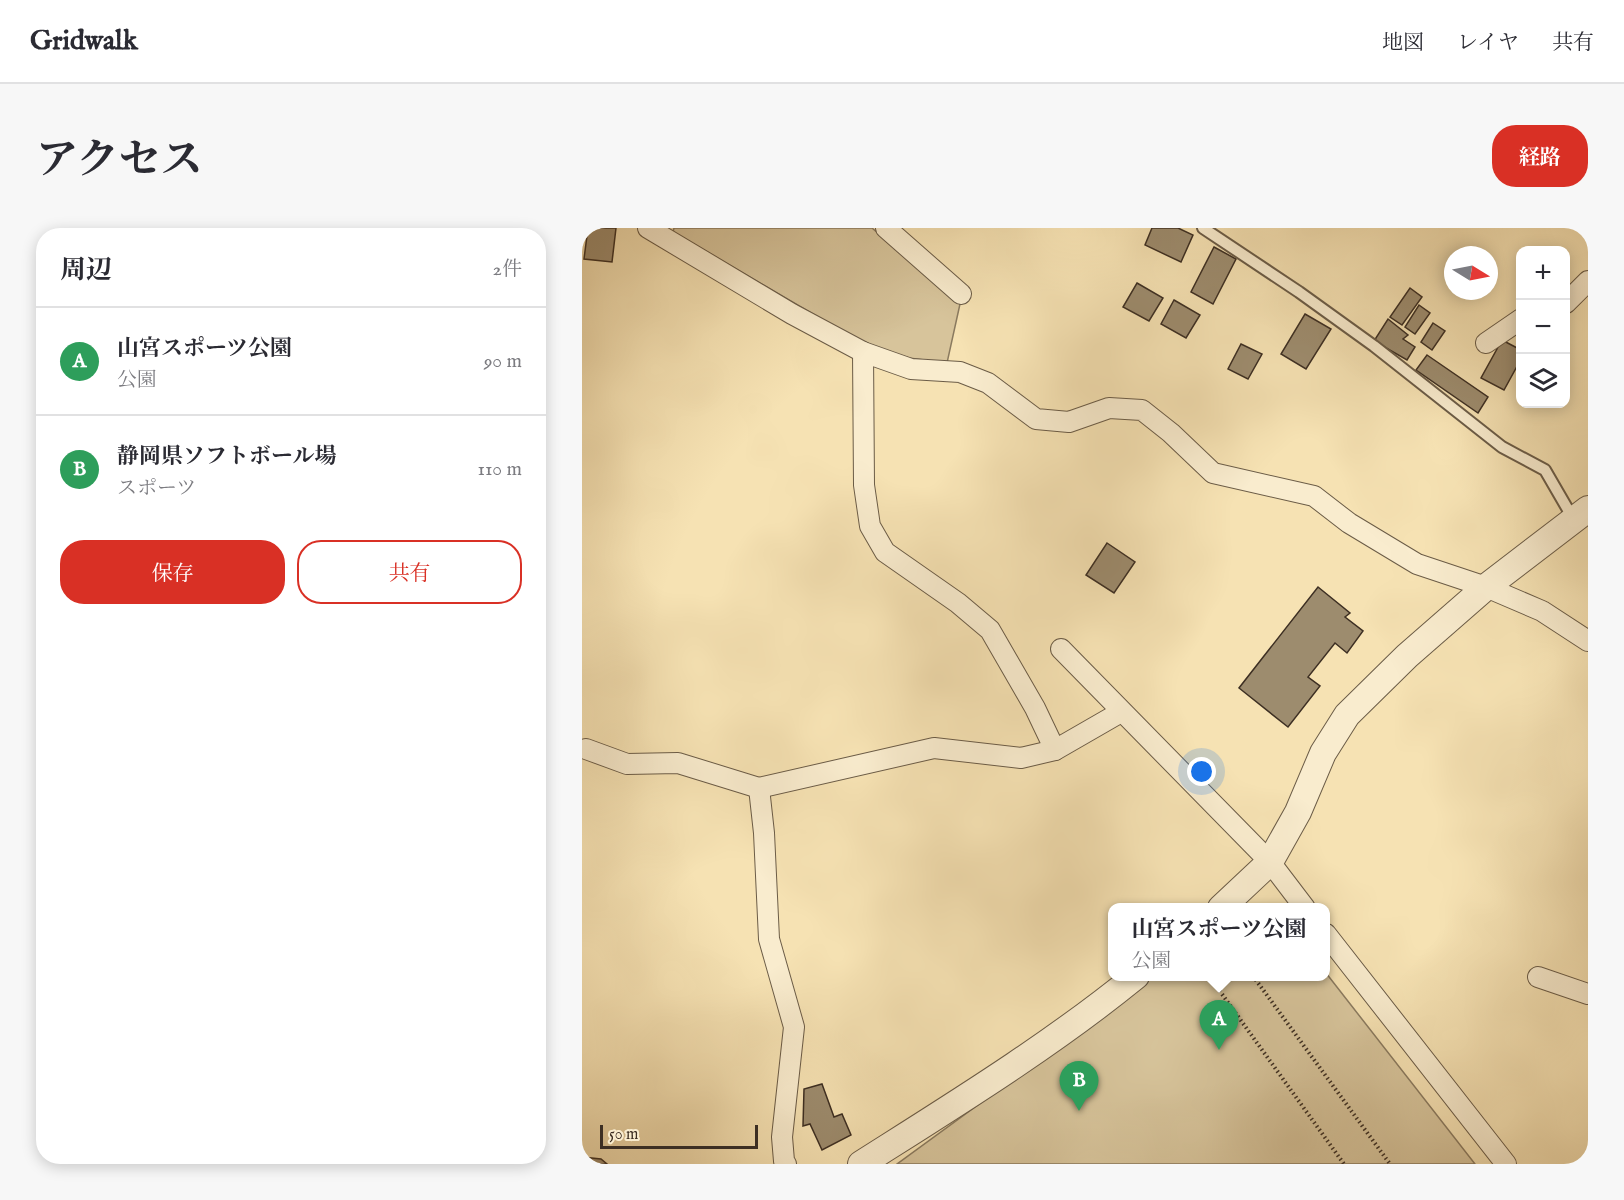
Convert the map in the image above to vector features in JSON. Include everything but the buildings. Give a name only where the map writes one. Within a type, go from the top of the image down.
[{"type":"street","points":[[648,228],[792,314],[863,352],[911,369],[960,372],[988,383],[1036,419],[1069,422],[1109,408],[1142,410],[1213,473],[1314,496],[1349,523],[1417,564],[1486,587],[1542,611],[1588,641]]},
{"type":"street","points":[[886,228],[961,294]]},
{"type":"street","points":[[1569,300],[1588,281]]},
{"type":"street","points":[[1486,343],[1516,322]]},
{"type":"street","points":[[863,352],[864,485],[870,526],[885,552],[958,603],[990,630],[1035,708],[1055,750]]},
{"type":"street","points":[[1226,903],[1270,862],[1298,812],[1323,753],[1347,715],[1407,656],[1486,587],[1581,514]]},
{"type":"street","points":[[1061,649],[1270,862],[1301,903]]},
{"type":"street","points":[[584,747],[627,764],[678,763],[759,788],[934,748],[1021,758],[1055,750],[1121,712]]},
{"type":"street","points":[[759,788],[764,833],[769,939],[794,1027],[782,1137],[786,1164]]},
{"type":"street","points":[[1330,939],[1506,1164]]},
{"type":"street","points":[[1538,977],[1588,994]]},
{"type":"street","points":[[861,1164],[1034,1052],[1129,981]]},
{"type":"lane","points":[[1203,228],[1299,292],[1374,346],[1502,447],[1545,470],[1581,514]]},
{"type":"path","points":[[1213,981],[1344,1164]]},
{"type":"path","points":[[1257,981],[1390,1164]]},
{"type":"shaded area","points":[[674,228],[872,228],[960,304],[947,363],[909,358],[866,345],[673,232]]},
{"type":"shaded area","points":[[1330,978],[1475,1164],[897,1164],[1148,981],[1330,981]]},
{"type":"place","name":"山宮スポーツ公園","points":[[1219,1050]]},
{"type":"place","name":"静岡県ソフトボール場","points":[[1079,1111]]}]
